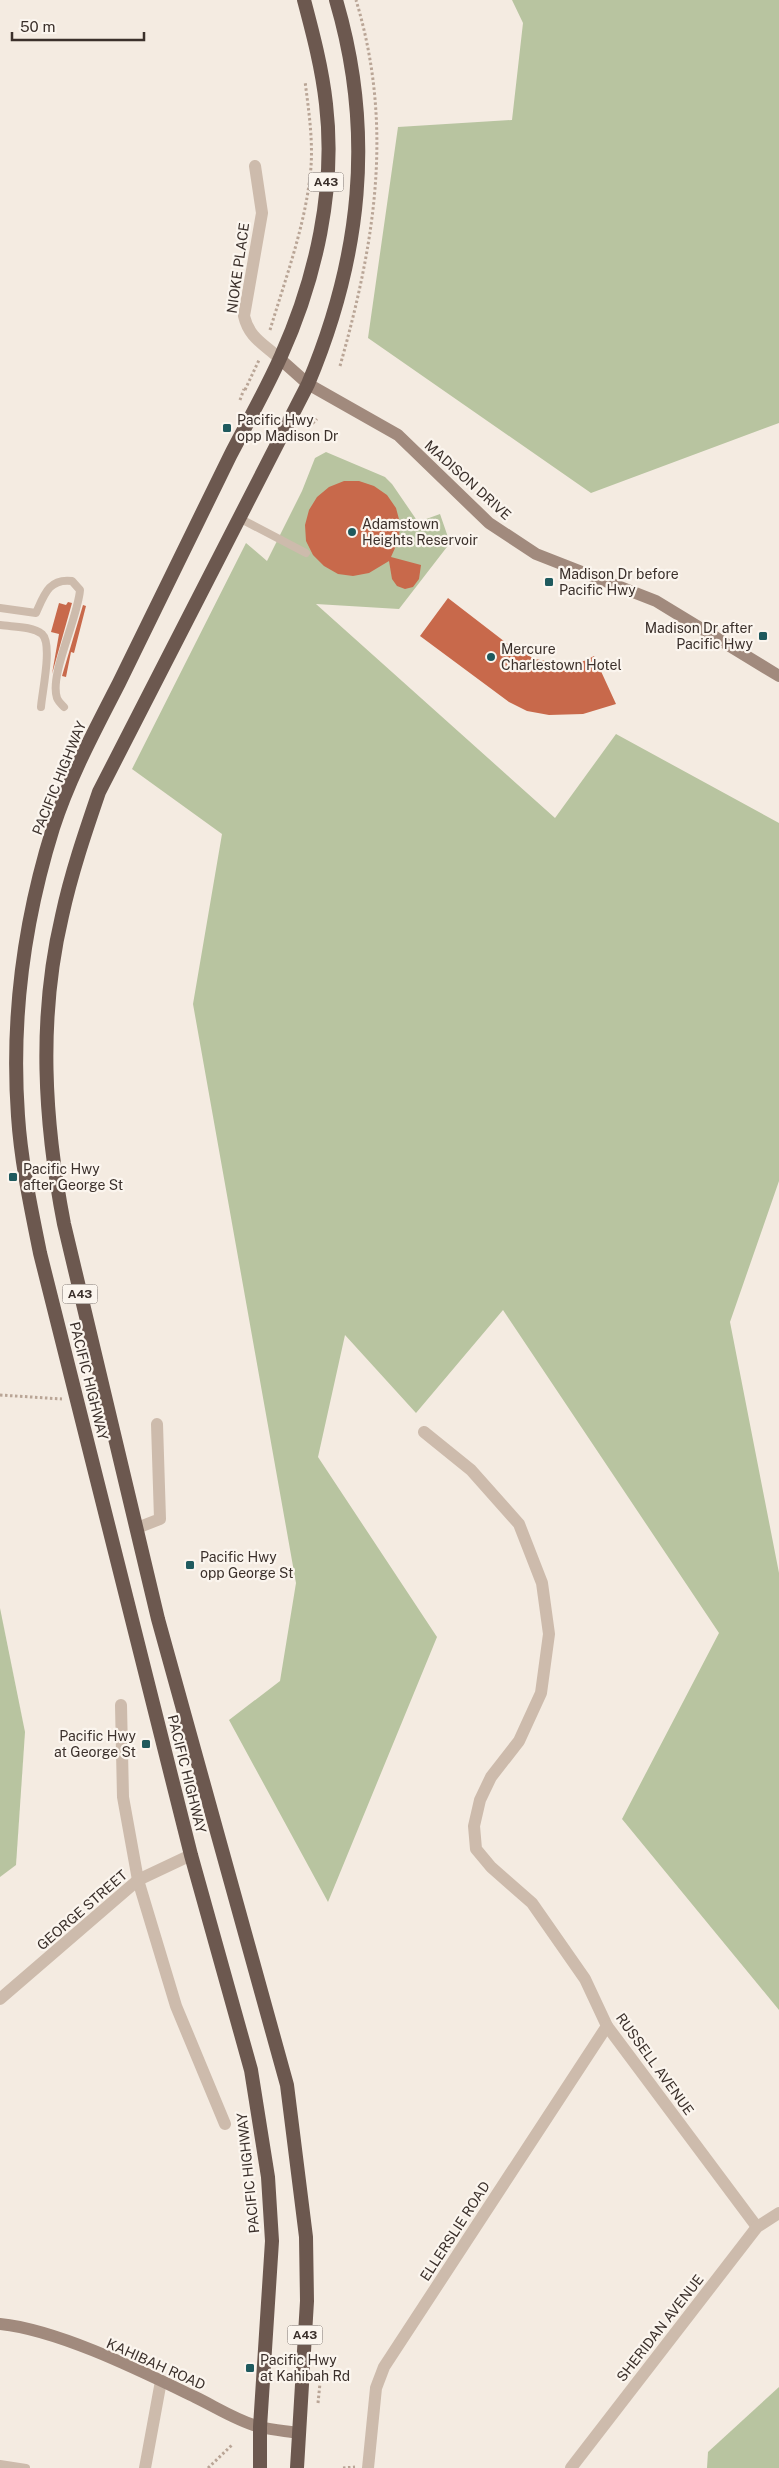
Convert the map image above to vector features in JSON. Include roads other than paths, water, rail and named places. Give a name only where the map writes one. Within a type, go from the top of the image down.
[{"type":"highway","name":"PACIFIC HIGHWAY","points":[[260,2427],[272,2241],[268,2177],[252,2070],[191,1855],[124,1595],[40,1254],[26,1187],[18,1117],[15,1047],[20,973],[28,923],[54,824],[86,749],[280,359],[307,289],[318,245],[325,201],[328,153],[327,106],[319,54],[304,0]]},
{"type":"highway","name":"PACIFIC HIGHWAY","points":[[298,2433],[307,2300],[306,2236],[287,2085],[158,1619],[88,1328],[55,1174],[48,1122],[46,1079],[47,1026],[52,974],[61,917],[71,878],[99,792],[308,384],[326,342],[342,290],[356,211],[359,128],[354,76],[336,0]]},
{"type":"highway","name":"A43","points":[[260,2427],[260,2468]]},
{"type":"highway","name":"A43","points":[[297,2468],[298,2433]]},
{"type":"main road","name":"MADISON DRIVE","points":[[280,359],[308,384],[398,436],[489,524],[536,554],[656,601],[779,676]]},
{"type":"main road","name":"KAHIBAH ROAD","points":[[0,2324],[14,2325],[71,2343],[161,2381],[236,2418],[260,2427],[298,2433]]},
{"type":"street","name":"NIOKE PLACE","points":[[256,166],[262,213],[244,316],[247,329],[253,337],[265,344],[280,359]]},
{"type":"street","points":[[137,1528],[160,1519],[157,1424]]},
{"type":"street","name":"RUSSELL AVENUE","points":[[424,1432],[472,1470],[519,1524],[542,1583],[549,1634],[541,1693],[519,1741],[492,1777],[480,1800],[474,1826],[476,1848],[491,1867],[532,1902],[585,1979],[607,2026],[757,2227]]},
{"type":"street","name":"PACIFIC HIGHWAY","points":[[121,1705],[123,1796],[138,1880],[176,2006],[225,2124]]},
{"type":"street","name":"GEORGE STREET","points":[[0,2000],[138,1880],[191,1855]]},
{"type":"street","name":"ELLERSLIE ROAD","points":[[368,2468],[376,2388],[384,2367],[607,2026]]},
{"type":"street","name":"SHERIDAN AVENUE","points":[[571,2468],[757,2227],[779,2213]]},
{"type":"street","points":[[145,2468],[161,2381]]},
{"type":"lane","points":[[239,518],[306,553]]},
{"type":"lane","points":[[0,608],[36,613],[51,585],[61,579],[72,580],[80,590],[79,607],[56,677],[57,698],[64,707]]},
{"type":"lane","points":[[0,626],[32,630],[42,634],[48,645],[41,707]]},
{"type":"lane","points":[[0,2464],[26,2468]]},
{"type":"place","name":"Pacific Hwy opp Madison Dr","points":[[227,428]]},
{"type":"place","name":"Adamstown Heights Reservoir","points":[[352,532]]},
{"type":"place","name":"Madison Dr before Pacific Hwy","points":[[549,582]]},
{"type":"place","name":"Madison Dr after Pacific Hwy","points":[[763,636]]},
{"type":"place","name":"Mercure Charlestown Hotel","points":[[491,657]]},
{"type":"place","name":"Pacific Hwy after George St","points":[[13,1177]]},
{"type":"place","name":"Pacific Hwy opp George St","points":[[190,1565]]},
{"type":"place","name":"Pacific Hwy at George St","points":[[146,1744]]},
{"type":"place","name":"Pacific Hwy at Kahibah Rd","points":[[250,2368]]}]
